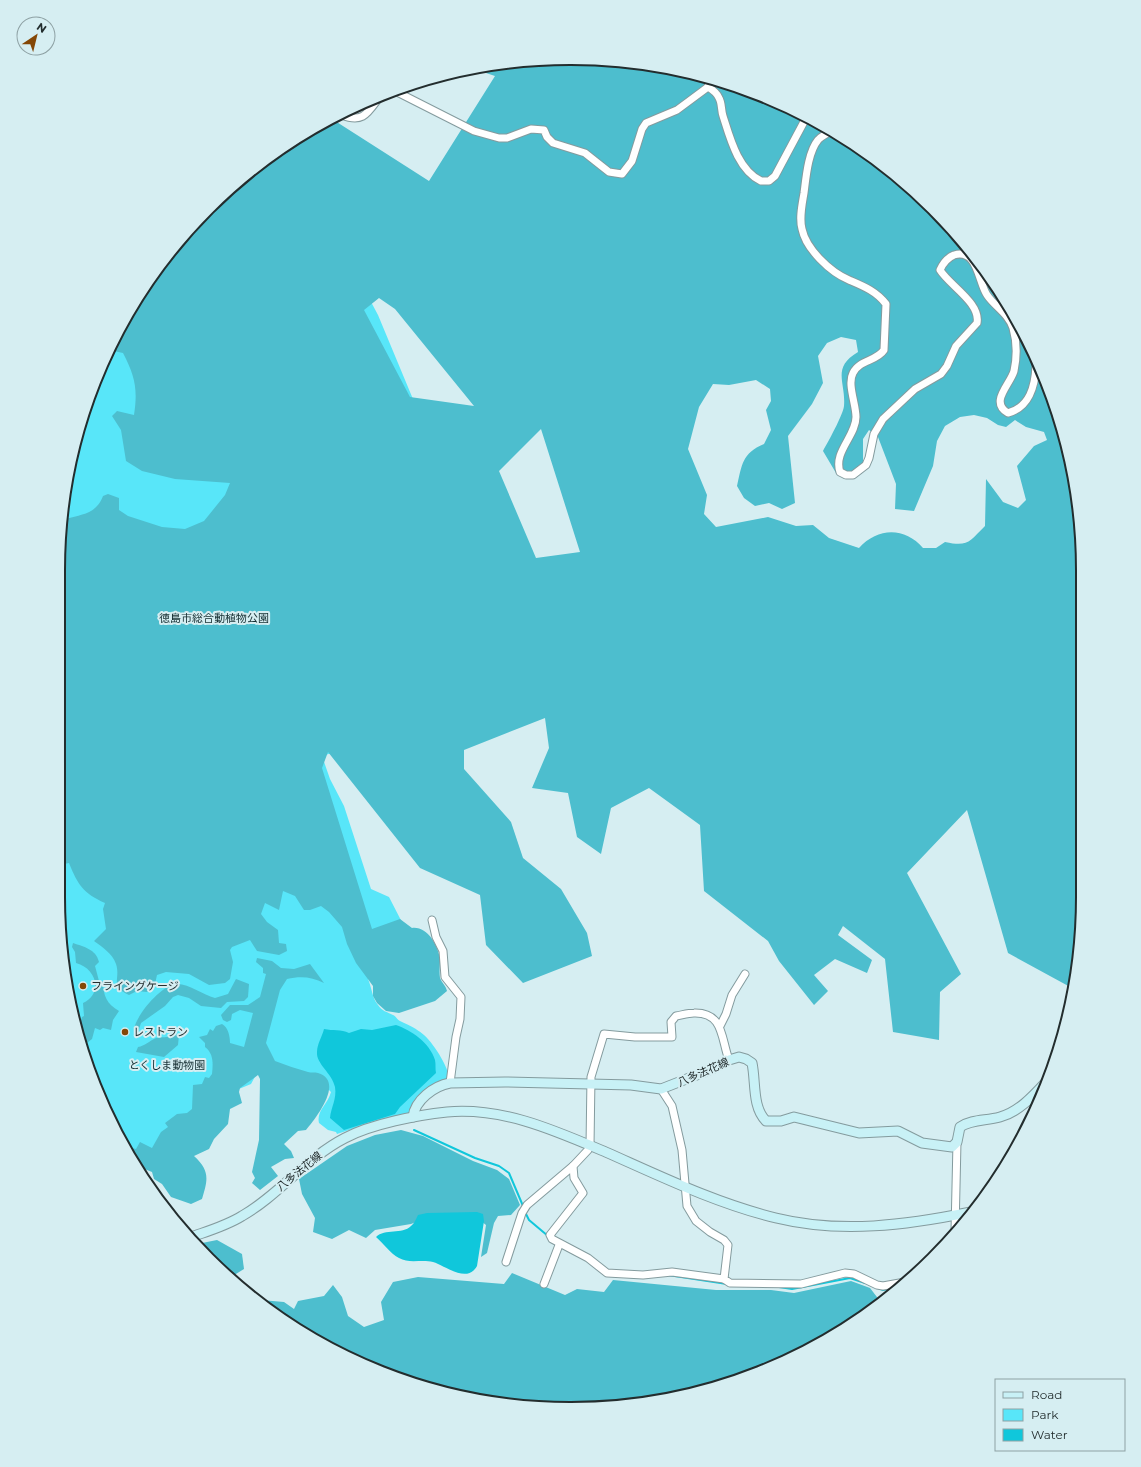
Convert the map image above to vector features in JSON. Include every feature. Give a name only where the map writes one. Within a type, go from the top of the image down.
[{"type":"main road","name":"八多法花線","points":[[413,1117],[414,1109],[424,1097],[450,1083],[505,1082],[590,1086],[630,1085],[661,1089],[699,1075],[729,1060],[739,1058],[746,1059],[752,1063],[756,1095],[761,1116],[766,1121],[781,1121],[794,1117],[859,1133],[898,1131],[922,1143],[952,1147],[957,1142]]},
{"type":"main road","points":[[957,1142],[960,1127],[967,1122],[1001,1117],[1028,1102],[1037,1092]]},
{"type":"main road","name":"八多法花線","points":[[195,1236],[220,1227],[243,1216],[322,1152],[346,1137],[413,1117],[447,1112],[495,1113],[522,1119],[684,1186],[770,1217],[815,1225],[870,1228],[907,1224],[964,1213]]},
{"type":"street","points":[[402,94],[474,131],[500,138],[507,138],[531,129],[544,130],[547,137],[553,143],[585,153],[614,174],[622,174],[632,162],[642,129],[646,122],[677,110],[708,84]]},
{"type":"street","points":[[710,85],[720,100],[724,118],[735,150],[751,172],[761,181],[769,181],[775,176],[804,122]]},
{"type":"street","points":[[347,117],[356,120],[369,111],[374,104]]},
{"type":"street","points":[[825,134],[817,141],[810,158],[802,208],[802,230],[810,246],[830,268],[848,280],[858,283],[871,290],[881,297],[886,304],[884,350],[880,355],[859,366],[854,371],[850,380],[854,397],[856,417],[855,428],[838,462],[840,472],[846,475],[853,475],[866,465],[874,434],[883,419],[915,389],[941,374],[947,366],[956,346],[977,323],[978,320],[969,300],[943,276],[940,270],[942,263],[951,256],[960,254],[966,255]]},
{"type":"street","points":[[978,272],[986,293],[1006,315],[1013,328],[1016,344],[1016,361],[1013,373],[1000,402],[1004,410],[1008,413],[1016,411],[1027,401],[1035,384],[1036,372]]},
{"type":"street","points":[[432,920],[436,937],[443,951],[445,977],[461,997],[460,1019],[450,1083]]},
{"type":"street","points":[[720,1026],[726,1014],[732,995],[745,974]]},
{"type":"street","points":[[506,1262],[522,1213],[527,1205],[573,1166],[590,1146],[591,1077],[604,1034],[635,1037],[672,1037],[672,1022],[676,1016],[694,1013],[710,1016],[717,1020],[720,1026],[729,1060]]},
{"type":"street","points":[[661,1089],[672,1106],[674,1114],[682,1150],[684,1186],[687,1206],[696,1221],[710,1232],[724,1240],[728,1245],[724,1279]]},
{"type":"street","points":[[956,1224],[957,1142]]},
{"type":"street","points":[[573,1166],[574,1178],[583,1193],[550,1235],[559,1245],[588,1258],[607,1273],[643,1276],[672,1272],[724,1279],[730,1283],[801,1284],[846,1273],[854,1274],[877,1285],[883,1286],[896,1284]]},
{"type":"street","points":[[544,1284],[559,1245]]},
{"type":"green space","points":[[570,65],[636,69],[701,82],[764,103],[794,117],[851,150],[904,190],[951,237],[991,290],[1024,347],[1038,377],[1059,440],[1072,505],[1076,570],[1076,896],[1075,930],[1068,986],[1008,953],[967,810],[907,873],[961,974],[940,992],[939,1040],[893,1032],[885,959],[843,926],[838,935],[872,960],[867,973],[835,959],[814,975],[828,991],[814,1005],[779,961],[768,941],[704,891],[700,825],[649,788],[611,808],[601,854],[577,837],[568,793],[532,788],[549,748],[545,718],[464,750],[464,769],[511,822],[523,858],[561,889],[587,933],[592,956],[523,983],[486,945],[480,895],[420,868],[328,752],[322,768],[372,929],[400,919],[412,928],[417,928],[427,933],[437,948],[440,959],[440,978],[447,991],[435,1001],[399,1013],[386,1011],[377,1003],[373,996],[373,986],[356,963],[347,944],[342,927],[329,912],[321,906],[310,910],[304,910],[295,896],[283,891],[279,910],[265,903],[261,914],[267,922],[278,930],[279,943],[286,944],[287,951],[279,955],[257,951],[250,940],[232,947],[230,950],[233,962],[230,979],[225,983],[209,985],[189,974],[166,972],[157,975],[155,984],[147,992],[137,991],[129,995],[123,992],[117,985],[117,969],[114,960],[94,941],[106,929],[103,909],[105,903],[86,892],[75,877],[69,863],[65,864],[65,570],[68,518],[93,510],[103,496],[108,494],[119,498],[119,510],[128,516],[162,527],[185,529],[204,521],[225,495],[230,483],[175,479],[142,471],[126,461],[121,430],[112,416],[117,411],[134,415],[136,398],[133,376],[123,353],[115,351],[150,290],[190,237],[237,190],[263,169],[290,150],[337,122],[429,181],[495,76],[485,73],[537,66]],"holes":[[[379,298],[395,309],[474,406],[410,397],[364,310]],[[841,337],[856,340],[858,352],[850,358],[842,370],[844,406],[838,422],[823,451],[836,473],[847,477],[863,464],[863,439],[869,430],[878,437],[896,484],[895,509],[914,511],[933,466],[937,441],[945,426],[960,417],[974,415],[987,418],[998,425],[1006,427],[1015,420],[1026,427],[1044,432],[1047,440],[1034,446],[1017,466],[1026,500],[1018,508],[1003,502],[986,479],[985,526],[968,542],[959,544],[945,542],[936,548],[923,548],[908,536],[891,532],[874,536],[859,548],[829,538],[813,525],[796,526],[768,517],[716,527],[704,514],[707,495],[688,449],[699,407],[713,384],[729,385],[756,380],[770,389],[771,401],[766,410],[771,430],[764,444],[751,451],[744,460],[737,486],[744,498],[755,506],[769,503],[782,509],[795,503],[788,436],[812,404],[823,383],[818,356],[827,343]],[[541,429],[580,552],[536,558],[499,471]]]},
{"type":"green space","name":"徳島市総合動植物公園","points":[[216,210],[338,240],[378,315],[420,416],[335,752],[322,756],[330,779],[344,806],[371,889],[389,897],[407,932],[368,979],[374,999],[383,1010],[418,1030],[427,1038],[443,1060],[449,1079],[420,1098],[409,1114],[364,1125],[337,1134],[336,1132],[328,1130],[319,1123],[319,1115],[331,1092],[322,1083],[258,1071],[251,1084],[234,1091],[174,1148],[145,1168],[133,1149],[103,1090],[92,1059],[82,1027],[69,962],[65,896],[66,537],[69,505],[82,440],[103,377],[117,347],[150,290],[190,237]]},
{"type":"green space","points":[[73,943],[89,949],[95,954],[99,962],[95,966],[99,981],[103,981],[106,999],[119,1011],[113,1020],[111,1030],[103,1028],[100,1030],[95,1028],[92,1039],[87,1043],[81,1021],[84,1016],[83,1003],[90,999],[94,993],[95,981],[93,975],[88,970],[76,963],[75,952],[72,947]]},
{"type":"green space","points":[[257,958],[272,961],[281,968],[294,969],[310,964],[324,983],[315,979],[306,978],[287,979],[280,990],[266,1043],[275,1061],[308,1072],[318,1073],[326,1077],[329,1084],[329,1091],[321,1109],[306,1130],[298,1131],[284,1144],[291,1151],[294,1158],[285,1159],[271,1167],[278,1176],[260,1190],[252,1183],[255,1178],[252,1172],[259,1140],[260,1079],[258,1075],[240,1088],[239,1092],[242,1103],[230,1109],[228,1124],[214,1139],[209,1149],[194,1156],[203,1166],[205,1171],[206,1186],[202,1199],[191,1204],[171,1197],[162,1184],[154,1179],[152,1172],[145,1169],[133,1148],[136,1149],[140,1142],[152,1148],[161,1132],[168,1127],[165,1123],[177,1114],[187,1113],[192,1109],[193,1085],[202,1084],[205,1077],[209,1078],[212,1074],[213,1063],[210,1053],[205,1047],[205,1043],[199,1037],[207,1035],[210,1029],[213,1031],[216,1026],[222,1024],[226,1027],[230,1038],[230,1043],[244,1047],[253,1013],[240,1010],[232,1014],[231,1020],[227,1022],[223,1020],[221,1015],[230,1005],[248,1005],[260,997],[266,974],[263,973],[263,968],[256,962]]},
{"type":"green space","points":[[236,979],[249,984],[248,997],[244,1001],[227,1002],[221,1008],[201,1006],[189,998],[178,995],[173,997],[165,1006],[141,1023],[138,1032],[134,1030],[144,1009],[157,995],[171,985],[182,984],[215,998],[228,994]]},
{"type":"green space","points":[[174,1034],[179,1035],[178,1045],[164,1057],[136,1052],[138,1047],[143,1046],[156,1038],[167,1037]]},
{"type":"green space","points":[[401,1130],[423,1136],[473,1161],[497,1170],[509,1179],[520,1205],[511,1215],[498,1216],[494,1223],[487,1253],[481,1257],[486,1225],[476,1217],[428,1217],[411,1224],[375,1230],[366,1238],[349,1230],[332,1239],[313,1232],[315,1218],[302,1194],[299,1179],[347,1146],[375,1135]]},
{"type":"green space","points":[[217,1240],[242,1254],[244,1269],[235,1275],[202,1243]]},
{"type":"green space","points":[[512,1273],[565,1295],[577,1289],[604,1292],[613,1280],[716,1290],[771,1290],[794,1293],[851,1281],[870,1288],[878,1298],[851,1317],[794,1350],[764,1364],[733,1375],[701,1385],[636,1398],[570,1402],[505,1398],[440,1385],[408,1375],[377,1364],[347,1350],[290,1317],[267,1300],[284,1302],[294,1309],[298,1301],[324,1296],[333,1285],[342,1297],[348,1316],[364,1327],[384,1320],[381,1302],[393,1282],[418,1277],[504,1284]]},
{"type":"water","points":[[396,1025],[414,1034],[429,1048],[435,1060],[436,1073],[400,1107],[395,1114],[344,1130],[330,1118],[335,1095],[335,1087],[331,1077],[321,1065],[317,1056],[318,1046],[324,1029],[349,1033],[361,1029],[372,1030]]},
{"type":"water","points":[[477,1212],[483,1214],[484,1221],[477,1266],[468,1274],[456,1272],[433,1262],[403,1260],[393,1254],[376,1237],[380,1234],[407,1229],[413,1224],[418,1215],[427,1213]]},
{"type":"waterway","points":[[414,1130],[475,1158],[499,1166],[509,1173],[523,1206]]},
{"type":"waterway","points":[[525,1212],[529,1220],[548,1236]]},
{"type":"waterway","points":[[668,1275],[727,1284]]},
{"type":"waterway","points":[[616,1276],[644,1278]]},
{"type":"waterway","points":[[779,1287],[792,1289],[850,1278],[865,1283]]},
{"type":"waterway","points":[[878,1288],[883,1290],[890,1289]]},
{"type":"place","name":"フライングケージ","points":[[83,986]]},
{"type":"place","name":"レストラン","points":[[125,1032]]},
{"type":"park label","name":"とくしま動物園","points":[[167,1065]]}]
